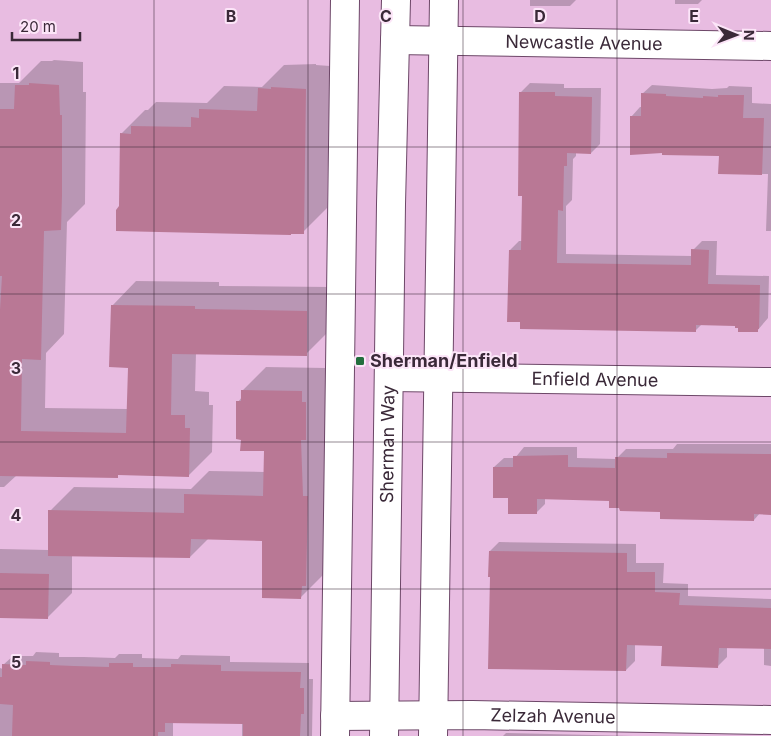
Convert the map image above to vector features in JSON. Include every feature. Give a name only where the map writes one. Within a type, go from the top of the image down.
[{"type":"street","points":[[335,726],[345,0]]},
{"type":"street","name":"Sherman Way","points":[[384,725],[396,0]]},
{"type":"street","points":[[434,725],[444,0]]},
{"type":"street","name":"Newcastle Avenue","points":[[395,40],[771,46]]},
{"type":"street","name":"Enfield Avenue","points":[[389,377],[771,382]]},
{"type":"street","name":"Zelzah Avenue","points":[[335,726],[641,727],[771,720]]},
{"type":"building","points":[[29,83],[59,85],[60,115],[62,115],[62,195],[61,230],[44,231],[41,360],[22,359],[21,431],[126,433],[128,368],[109,367],[111,305],[195,306],[195,309],[307,311],[307,356],[172,354],[171,415],[185,415],[185,428],[190,428],[189,477],[118,475],[118,478],[0,476],[0,310],[2,276],[0,276],[0,109],[14,109],[15,85],[29,85]]},
{"type":"building","points":[[271,87],[306,89],[304,234],[116,231],[116,210],[119,206],[120,133],[131,134],[131,126],[191,127],[191,117],[199,118],[199,109],[257,111],[258,88],[271,89]]},
{"type":"building","points":[[519,92],[555,92],[555,96],[592,97],[591,154],[567,153],[567,166],[564,166],[563,211],[558,210],[557,263],[691,265],[691,249],[709,250],[708,284],[760,285],[758,332],[738,332],[738,328],[735,328],[735,326],[696,325],[696,332],[520,329],[520,322],[507,322],[509,250],[521,250],[522,196],[518,196]]},
{"type":"building","points":[[641,93],[703,98],[703,96],[744,95],[743,118],[764,118],[762,175],[718,174],[719,156],[662,155],[662,153],[630,155],[630,116],[641,116]]},
{"type":"building","points":[[241,390],[302,391],[302,402],[306,402],[306,440],[301,440],[303,496],[308,496],[306,586],[302,586],[301,599],[262,598],[262,541],[191,539],[190,558],[48,556],[48,510],[184,513],[184,494],[263,496],[264,451],[240,451],[241,440],[236,439],[236,401],[241,401]]},
{"type":"building","points":[[667,453],[771,454],[771,515],[754,514],[754,521],[660,519],[660,512],[620,511],[619,508],[609,508],[609,501],[537,499],[537,514],[508,514],[508,498],[493,498],[493,467],[513,467],[513,456],[568,455],[568,467],[615,468],[615,457],[667,458]]},
{"type":"building","points":[[489,551],[627,553],[627,572],[655,572],[655,592],[680,593],[679,605],[771,608],[771,649],[719,648],[718,668],[661,666],[662,646],[627,645],[626,671],[488,669]]},
{"type":"building","points":[[0,573],[49,574],[48,619],[0,618]]},
{"type":"building","points":[[26,661],[50,662],[50,665],[109,667],[109,663],[133,663],[133,667],[171,667],[171,664],[221,665],[221,671],[301,672],[300,688],[304,688],[304,714],[301,714],[300,736],[243,736],[243,724],[165,723],[165,732],[158,732],[158,736],[12,736],[13,705],[0,704],[2,664],[26,665]]},
{"type":"place","name":"Sherman/Enfield","points":[[360,361]]}]
